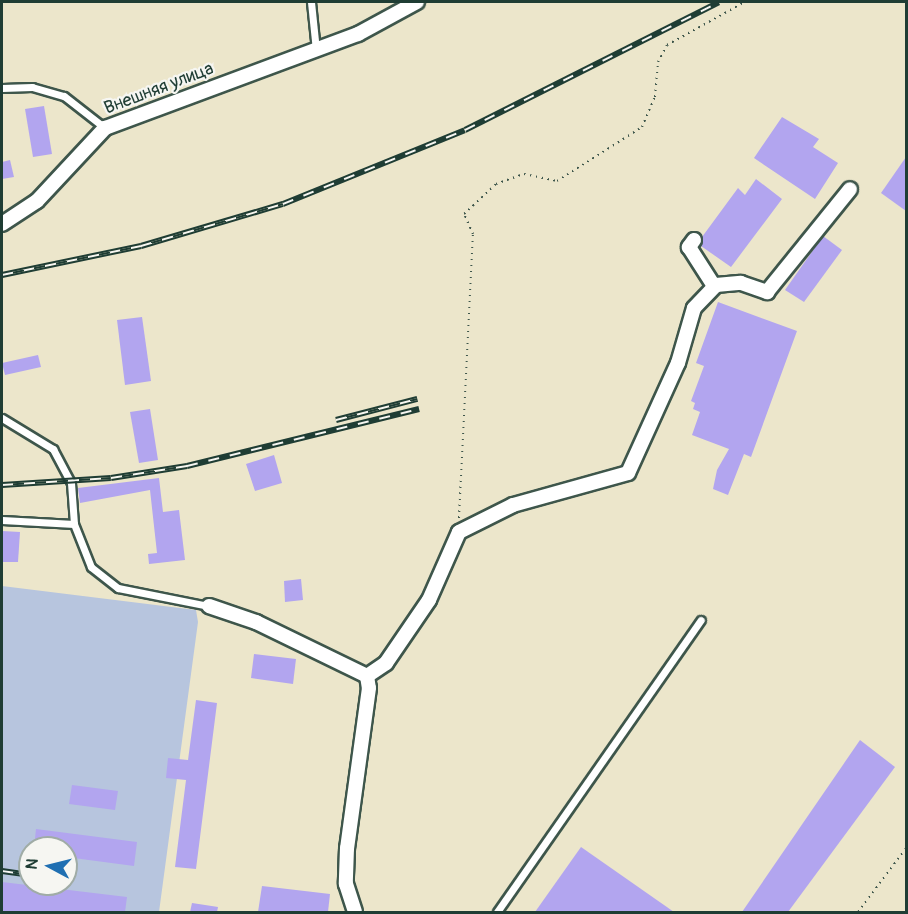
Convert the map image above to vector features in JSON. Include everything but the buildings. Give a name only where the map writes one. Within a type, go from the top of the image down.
[{"type":"street","name":"Внешняя улица","points":[[2,224],[38,201],[105,128],[358,34],[417,2]]},
{"type":"street","points":[[367,676],[386,663],[429,600],[459,532],[513,505],[628,473],[678,363],[694,308],[714,286],[741,284],[767,292],[850,189]]},
{"type":"street","points":[[694,240],[689,247],[714,286]]},
{"type":"street","points":[[209,606],[256,622],[367,676]]},
{"type":"street","points":[[355,912],[346,884],[347,848],[369,688],[367,676]]},
{"type":"lane","points":[[311,2],[316,50]]},
{"type":"lane","points":[[2,88],[32,87],[64,96],[105,128]]},
{"type":"lane","points":[[2,418],[53,449],[71,483],[74,524],[91,567],[118,588],[209,606]]},
{"type":"lane","points":[[2,520],[74,524]]},
{"type":"lane","points":[[497,912],[701,620]]},
{"type":"path","points":[[459,532],[472,234],[464,214],[496,184],[524,174],[557,181],[642,127],[655,97],[658,62],[667,45],[745,2]]},
{"type":"path","points":[[858,912],[906,848]]},
{"type":"shaded area","points":[[2,586],[196,610],[198,622],[159,912],[2,912]]},
{"type":"railway","points":[[2,275],[141,246],[283,204],[465,130],[719,2]]},
{"type":"railway","points":[[336,420],[417,399]]},
{"type":"railway","points":[[2,485],[111,478],[187,466],[419,409]]},
{"type":"railway","points":[[2,871],[18,873]]}]
